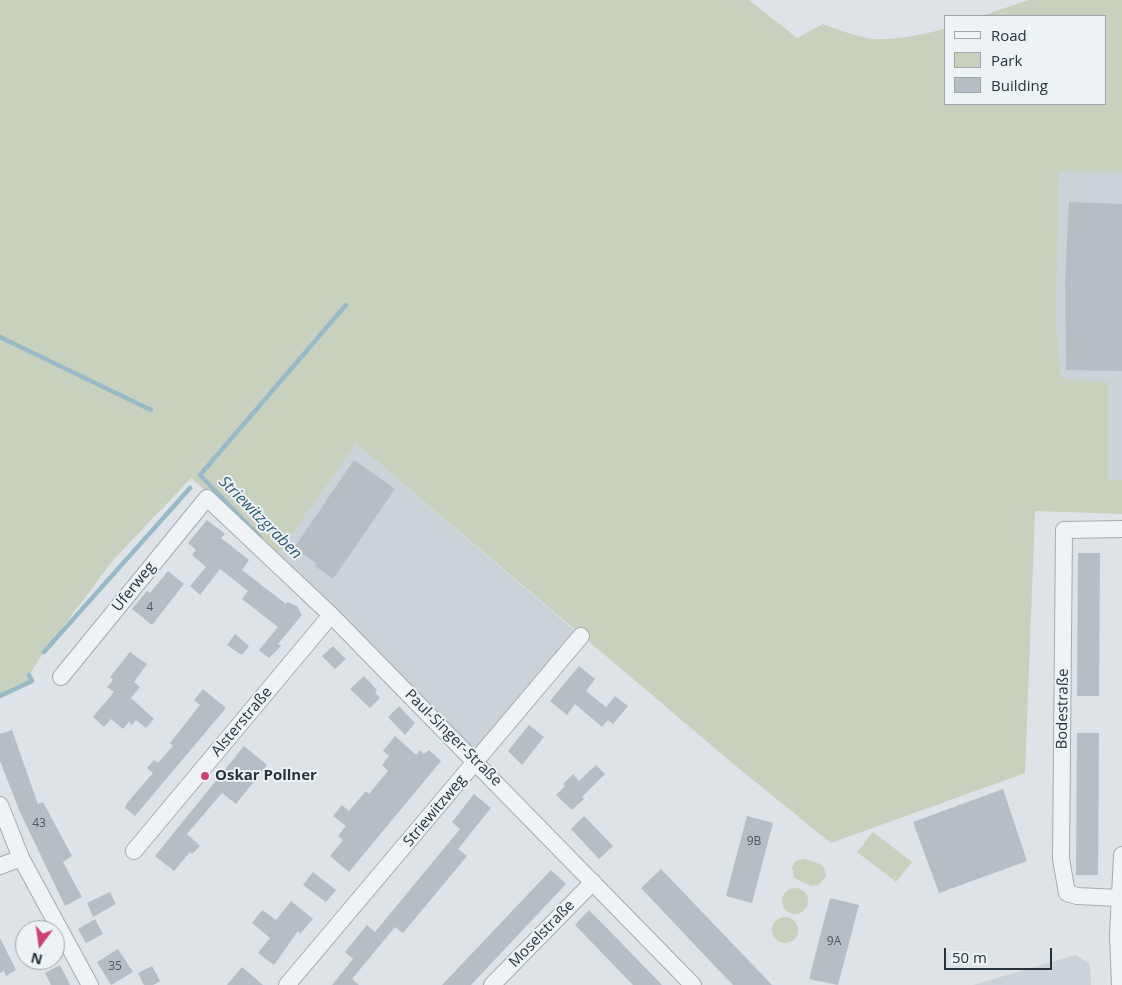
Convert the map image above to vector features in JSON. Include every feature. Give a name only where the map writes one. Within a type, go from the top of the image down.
[{"type":"street","name":"Paul-Singer-Straße","points":[[207,498],[332,615],[693,985]]},
{"type":"street","name":"Uferweg","points":[[61,676],[207,498]]},
{"type":"street","name":"Bodestraße","points":[[1119,898],[1077,896],[1067,892],[1061,859],[1064,530],[1122,529]]},
{"type":"street","name":"Alsterstraße","points":[[134,851],[332,615]]},
{"type":"street","name":"Striewitzweg","points":[[287,985],[581,636]]},
{"type":"street","points":[[0,805],[21,858],[90,985]]},
{"type":"street","points":[[1120,985],[1119,898],[1122,855]]},
{"type":"street","points":[[0,866],[21,858]]},
{"type":"street","name":"Moselstraße","points":[[492,985],[593,882]]},
{"type":"shaded area","points":[[1059,172],[1122,172],[1122,480],[1108,480],[1108,383],[1061,378],[1056,319]]},
{"type":"shaded area","points":[[356,444],[581,636],[476,761],[274,559]]},
{"type":"shaded area","points":[[1076,955],[1090,964],[1091,985],[973,985]]},
{"type":"green space","points":[[0,0],[749,0],[797,38],[823,24],[872,39],[888,39],[930,33],[944,29],[944,105],[1107,105],[1107,15],[984,15],[1029,0],[1122,0],[1122,172],[1059,172],[1056,319],[1061,378],[1108,382],[1108,480],[1122,480],[1122,514],[1035,511],[1025,773],[831,843],[737,767],[356,444],[277,555],[191,478],[114,559],[44,652],[29,675],[32,681],[0,696]]},
{"type":"green space","points":[[873,832],[912,862],[896,882],[857,852]]},
{"type":"green space","points":[[804,859],[819,864],[824,868],[826,876],[819,885],[811,886],[794,878],[792,867],[796,861]]},
{"type":"green space","points":[[795,888],[804,892],[808,901],[804,910],[795,914],[786,910],[782,901],[786,892]]},
{"type":"green space","points":[[785,917],[794,921],[798,930],[794,939],[785,943],[776,939],[772,930],[776,921]]},
{"type":"building","points":[[1069,202],[1122,204],[1122,371],[1066,370],[1065,282]]},
{"type":"building","points":[[354,460],[395,489],[333,579],[315,566],[316,563],[294,548]]},
{"type":"building","points":[[207,520],[225,534],[221,538],[249,560],[242,570],[286,604],[287,602],[297,606],[302,615],[278,644],[281,646],[269,658],[259,650],[278,627],[242,599],[248,591],[220,569],[200,595],[190,586],[206,567],[192,555],[196,550],[188,543]]},
{"type":"building","points":[[1078,553],[1100,553],[1099,696],[1077,696]]},
{"type":"building","points":[[168,571],[184,584],[152,625],[132,609],[147,591],[150,593]]},
{"type":"building","points":[[235,634],[249,646],[242,655],[227,645]]},
{"type":"building","points":[[333,646],[346,659],[335,669],[322,656]]},
{"type":"building","points":[[130,652],[147,664],[134,682],[140,687],[131,698],[154,719],[146,728],[136,720],[132,725],[129,722],[123,729],[111,719],[104,727],[93,717],[114,692],[107,687],[113,680],[110,677]]},
{"type":"building","points":[[579,666],[595,679],[586,691],[606,707],[615,696],[628,706],[613,724],[608,720],[602,727],[575,704],[567,715],[550,701]]},
{"type":"building","points":[[364,676],[377,690],[375,692],[380,698],[370,708],[350,689]]},
{"type":"building","points":[[203,689],[226,708],[135,816],[125,808],[127,803],[153,773],[147,768],[154,760],[158,763],[173,746],[170,743],[200,705],[194,700]]},
{"type":"building","points":[[399,706],[415,723],[405,735],[388,717]]},
{"type":"building","points":[[529,725],[544,737],[522,765],[508,751]]},
{"type":"building","points":[[12,730],[38,804],[43,802],[72,856],[63,862],[82,897],[65,906],[20,812],[0,761],[0,734]]},
{"type":"building","points":[[1077,733],[1099,733],[1098,875],[1076,875]]},
{"type":"building","points":[[395,736],[416,755],[420,750],[424,754],[429,750],[441,761],[349,872],[330,856],[343,840],[338,836],[346,826],[333,816],[342,805],[349,811],[366,791],[369,794],[388,771],[382,765],[389,756],[383,751]]},
{"type":"building","points":[[244,746],[267,765],[236,804],[222,793],[187,834],[200,846],[192,854],[190,852],[174,871],[155,856]]},
{"type":"building","points":[[596,765],[605,774],[572,810],[556,795],[573,774],[579,781]]},
{"type":"building","points":[[1003,789],[1027,861],[939,893],[913,822]]},
{"type":"building","points":[[474,794],[491,808],[458,849],[467,856],[403,933],[395,927],[352,979],[359,985],[332,985],[353,959],[345,952],[367,925],[375,932],[460,829],[452,822]]},
{"type":"building","points":[[584,816],[613,846],[599,859],[571,829]]},
{"type":"building","points":[[747,816],[773,823],[752,903],[726,896]]},
{"type":"building","points":[[661,869],[772,985],[733,985],[710,961],[641,888]]},
{"type":"building","points":[[551,870],[566,884],[471,985],[442,985]]},
{"type":"building","points":[[313,872],[336,890],[326,902],[303,885]]},
{"type":"building","points":[[110,892],[116,904],[93,917],[87,903]]},
{"type":"building","points":[[830,898],[859,905],[838,985],[809,979]]},
{"type":"building","points":[[291,901],[313,919],[300,934],[298,931],[274,965],[258,953],[270,938],[252,923],[262,910],[276,920]]},
{"type":"building","points":[[589,910],[662,985],[633,985],[575,925]]},
{"type":"building","points":[[95,919],[103,934],[86,943],[78,929]]},
{"type":"building","points":[[0,938],[16,970],[6,976],[4,971],[0,973]]},
{"type":"building","points":[[118,949],[133,972],[111,985],[97,962]]},
{"type":"building","points":[[152,966],[160,981],[153,985],[144,985],[138,973]]},
{"type":"building","points":[[242,967],[263,985],[227,985]]},
{"type":"building","points":[[51,970],[62,970],[70,985],[51,985],[45,973]]},
{"type":"waterway","name":"Striewitzgraben","points":[[260,537],[200,475],[346,305]]},
{"type":"waterway","points":[[0,337],[151,410]]},
{"type":"waterway","name":"Striewitzgraben","points":[[44,652],[190,488]]},
{"type":"waterway","name":"Striewitzgraben","points":[[0,696],[32,681],[29,675]]},
{"type":"place","name":"Oskar Pollner","points":[[205,776]]}]
